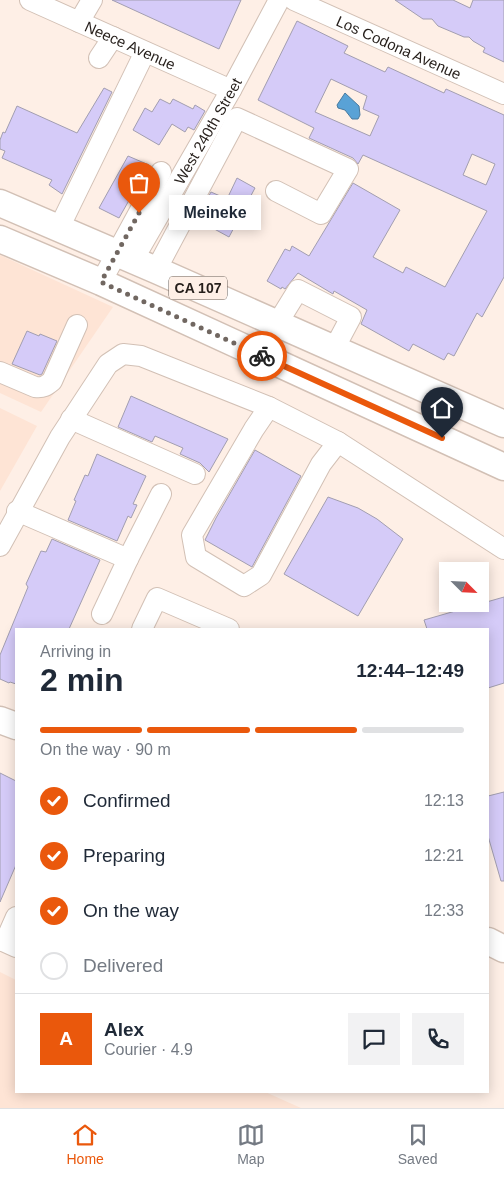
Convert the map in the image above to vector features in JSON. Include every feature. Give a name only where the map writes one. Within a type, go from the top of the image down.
[{"type":"main road","name":"CA 107","points":[[0,203],[504,424]]},
{"type":"main road","name":"CA 107","points":[[0,239],[101,282],[504,467]]},
{"type":"main road","points":[[0,720],[15,726]]},
{"type":"main road","points":[[489,942],[504,949]]},
{"type":"street","name":"Neece Avenue","points":[[30,0],[231,90]]},
{"type":"street","points":[[79,22],[92,0]]},
{"type":"street","name":"West 240th Street","points":[[135,261],[279,0]]},
{"type":"street","name":"Los Codona Avenue","points":[[294,0],[504,94]]},
{"type":"street","points":[[99,58],[113,37]]},
{"type":"street","points":[[59,228],[145,52]]},
{"type":"street","points":[[101,282],[135,261],[237,118],[348,170],[321,214],[276,191]]},
{"type":"street","points":[[135,261],[161,172]]},
{"type":"street","points":[[277,324],[298,290],[351,317],[334,350]]},
{"type":"street","points":[[0,372],[35,387],[41,388],[46,386],[52,381],[77,325]]},
{"type":"street","points":[[0,546],[17,512],[71,419],[108,364],[123,354],[141,356],[269,407],[338,442],[504,549]]},
{"type":"street","points":[[269,407],[254,429],[192,535],[196,557],[244,586],[261,574],[321,464],[338,442]]},
{"type":"street","points":[[71,419],[195,474]]},
{"type":"street","points":[[102,614],[161,494]]},
{"type":"street","points":[[17,512],[128,559]]},
{"type":"street","points":[[142,628],[157,598],[228,628]]},
{"type":"street","points":[[15,918],[5,942],[15,947]]},
{"type":"shaded area","points":[[0,255],[113,307],[41,412],[0,393]]},
{"type":"shaded area","points":[[0,408],[37,426],[0,491]]},
{"type":"shaded area","points":[[0,972],[15,980],[15,1093],[267,1093],[301,1108],[0,1108]]},
{"type":"water","points":[[345,93],[359,106],[360,115],[358,119],[352,119],[345,110],[338,108],[337,105]]},
{"type":"building","points":[[112,0],[241,0],[219,49]]},
{"type":"building","points":[[395,0],[453,0],[470,8],[473,0],[504,0],[504,62],[483,52],[485,48],[469,37],[464,37],[438,26],[432,19],[423,19]]},
{"type":"building","points":[[297,21],[348,46],[344,53],[385,72],[388,67],[444,93],[446,89],[504,115],[504,277],[482,317],[477,313],[454,356],[448,353],[444,360],[413,344],[409,351],[361,324],[367,310],[334,291],[333,294],[298,273],[285,289],[282,287],[281,289],[267,281],[285,249],[290,251],[292,246],[309,256],[353,183],[400,210],[373,257],[403,273],[406,267],[445,287],[487,211],[363,155],[358,164],[353,158],[309,138],[314,128],[258,100]],"holes":[[[331,79],[367,96],[363,109],[379,116],[370,136],[315,112]],[[472,154],[495,164],[486,185],[463,175]]]},
{"type":"building","points":[[104,88],[112,92],[62,194],[49,185],[52,180],[2,158],[5,151],[0,149],[0,140],[17,106],[77,133]]},
{"type":"building","points":[[160,99],[170,104],[173,99],[193,109],[195,105],[205,111],[194,130],[188,127],[185,132],[172,124],[159,145],[133,130],[145,108],[152,112]]},
{"type":"building","points":[[128,156],[149,165],[119,218],[99,208]]},
{"type":"building","points":[[237,178],[255,188],[229,237],[196,219],[211,192],[227,199]]},
{"type":"building","points":[[27,331],[57,341],[40,375],[12,364]]},
{"type":"building","points":[[131,396],[228,439],[209,472],[200,463],[180,454],[183,448],[155,436],[152,442],[118,427]]},
{"type":"building","points":[[255,450],[301,476],[252,567],[205,540]]},
{"type":"building","points":[[97,454],[146,476],[133,504],[137,505],[131,518],[128,516],[117,541],[68,520],[76,501],[74,500],[85,475],[88,476]]},
{"type":"building","points":[[328,497],[358,508],[377,519],[403,539],[358,616],[284,574]]},
{"type":"building","points":[[52,539],[100,560],[69,628],[15,628],[15,684],[9,683],[0,679],[0,655],[28,587],[26,584],[41,551],[46,552]]},
{"type":"building","points":[[504,597],[504,683],[489,688],[489,628],[427,628],[424,620],[452,612],[489,612],[489,601]]},
{"type":"building","points":[[0,773],[15,780],[15,867],[0,902]]},
{"type":"building","points":[[504,792],[504,881],[501,881],[489,839],[489,796]]},
{"type":"way so far","points":[[139,213],[101,282],[262,356]]},
{"type":"place","name":"Meineke","points":[[139,213]]},
{"type":"route","points":[[262,356],[442,438]]}]
